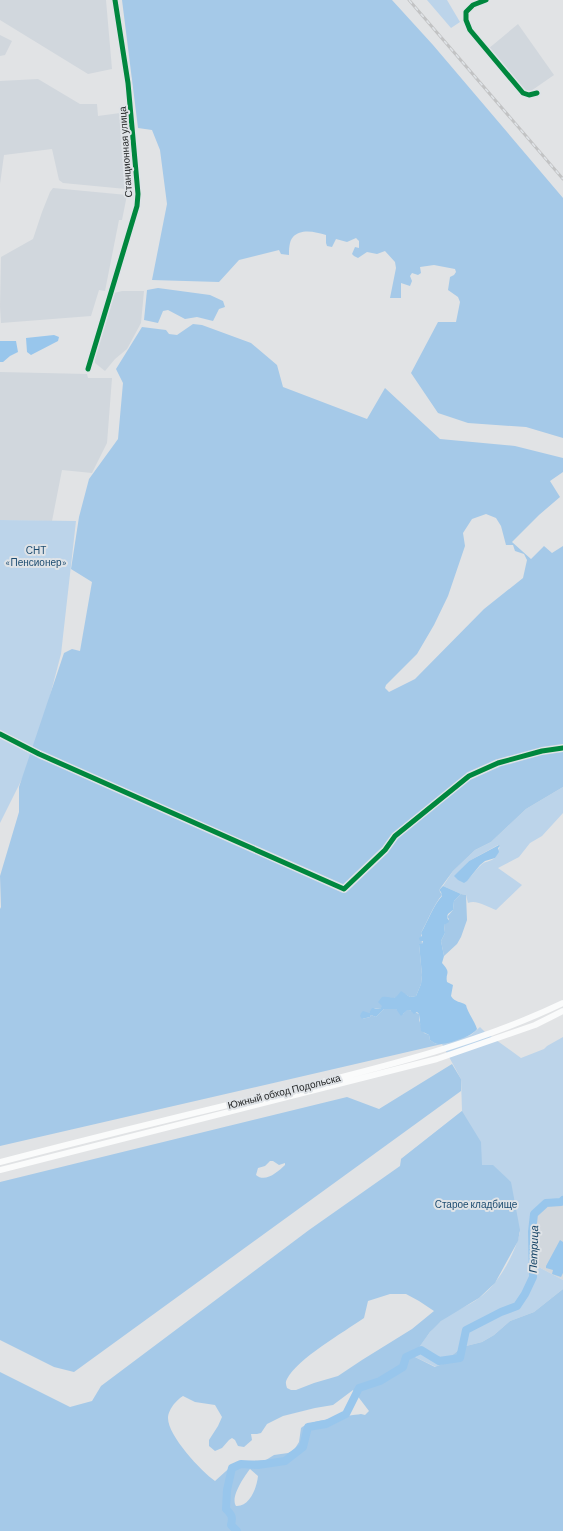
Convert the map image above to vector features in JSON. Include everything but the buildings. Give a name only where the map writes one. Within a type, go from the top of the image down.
[{"type":"main road","name":"Южный обход Подольска","points":[[0,1162],[342,1077],[438,1051],[537,1016],[563,1003]]},
{"type":"main road","name":"Южный обход Подольска","points":[[0,1170],[437,1059],[535,1024],[563,1011]]},
{"type":"street","name":"Станционная улица","points":[[88,369],[137,206],[138,194],[128,83],[115,0]]},
{"type":"street","points":[[486,0],[475,2],[466,14],[466,20],[472,33],[523,93],[529,95],[537,93]]},
{"type":"street","points":[[0,734],[39,754],[344,889],[385,850],[395,836],[469,776],[498,763],[542,751],[563,748]]},
{"type":"shaded area","points":[[0,0],[106,0],[112,69],[88,74],[0,20]]},
{"type":"shaded area","points":[[518,24],[554,75],[528,93],[518,86],[488,49]]},
{"type":"shaded area","points":[[0,35],[12,41],[5,55],[0,56]]},
{"type":"shaded area","points":[[38,79],[80,104],[97,104],[98,116],[120,113],[126,189],[63,183],[59,180],[52,149],[4,155],[0,184],[0,81]]},
{"type":"shaded area","points":[[53,188],[127,195],[122,220],[119,220],[105,291],[99,290],[91,316],[1,323],[1,257],[33,239],[42,212]]},
{"type":"shaded area","points":[[122,291],[144,291],[141,323],[127,349],[115,359],[105,371],[95,363],[94,353],[111,296],[114,293]]},
{"type":"shaded area","points":[[54,335],[59,337],[58,341],[31,355],[27,352],[26,338]]},
{"type":"shaded area","points":[[0,341],[16,341],[18,352],[3,362],[0,362]]},
{"type":"shaded area","points":[[0,372],[87,374],[88,378],[112,378],[107,443],[92,473],[62,470],[52,521],[0,520]]},
{"type":"shaded area","points":[[499,845],[499,852],[495,858],[485,861],[480,865],[467,881],[464,883],[454,876],[469,861]]},
{"type":"shaded area","points":[[443,886],[461,894],[454,901],[453,910],[448,914],[447,917],[449,922],[444,925],[445,933],[441,941],[444,956],[442,963],[447,971],[447,982],[453,985],[451,996],[454,1000],[466,1005],[477,1029],[475,1032],[459,1040],[438,1044],[430,1040],[429,1035],[421,1031],[419,1014],[417,1012],[414,1014],[410,1010],[407,1010],[401,1016],[396,1009],[384,1009],[376,1017],[371,1015],[370,1017],[362,1019],[360,1016],[363,1011],[369,1013],[372,1008],[380,1009],[382,1006],[378,1002],[382,997],[394,998],[401,991],[410,997],[416,996],[421,984],[422,975],[419,944],[422,944],[423,941],[420,941],[419,938],[422,936],[421,933],[433,909],[442,896],[439,890]]},
{"type":"shaded area","points":[[563,1200],[563,1280],[533,1264],[532,1232],[534,1214],[546,1203],[561,1202]]},
{"type":"shaded area","points":[[560,1240],[563,1242],[563,1273],[561,1277],[552,1274],[553,1270],[546,1268]]},
{"type":"green space","points":[[122,0],[392,0],[433,45],[563,198],[563,438],[526,427],[468,423],[438,413],[411,373],[438,322],[456,322],[460,302],[458,297],[448,290],[450,277],[456,272],[455,269],[434,265],[420,267],[421,273],[418,275],[412,273],[410,276],[412,281],[410,286],[401,283],[401,298],[390,298],[396,268],[395,262],[385,251],[377,254],[367,252],[358,258],[352,254],[355,247],[359,248],[359,241],[356,238],[347,242],[336,239],[332,247],[327,246],[326,235],[313,232],[300,232],[293,237],[291,241],[289,255],[281,254],[279,250],[239,260],[219,282],[152,280],[167,204],[160,150],[152,130],[138,128]]},
{"type":"green space","points":[[427,0],[447,0],[460,22],[451,28]]},
{"type":"green space","points":[[158,288],[210,295],[223,301],[225,307],[219,309],[213,321],[197,317],[185,319],[168,310],[163,311],[158,323],[144,320],[147,290]]},
{"type":"green space","points":[[193,324],[202,325],[251,343],[277,365],[283,387],[367,419],[385,388],[440,439],[515,446],[563,458],[563,472],[550,481],[560,497],[539,515],[512,542],[531,559],[544,546],[552,553],[563,546],[563,787],[526,809],[491,842],[475,850],[453,871],[439,890],[442,895],[433,908],[421,933],[422,944],[419,944],[422,975],[421,984],[416,996],[410,997],[405,994],[391,999],[380,1009],[375,1008],[369,1013],[366,1013],[362,1019],[370,1017],[371,1015],[376,1017],[384,1009],[396,1009],[403,1014],[407,1009],[419,1014],[419,1020],[424,1033],[429,1035],[430,1040],[436,1044],[442,1044],[0,1146],[0,876],[19,812],[19,787],[64,653],[72,649],[80,651],[92,582],[71,569],[79,517],[89,479],[118,439],[123,383],[116,369],[142,327],[166,330],[169,334],[177,335]],"holes":[[[486,514],[496,518],[501,526],[506,545],[513,545],[515,551],[524,554],[527,560],[523,578],[484,609],[415,679],[389,692],[385,688],[386,685],[417,654],[434,625],[448,596],[465,546],[463,533],[472,519]]]},
{"type":"green space","name":"СНТ «Пенсионер»","points":[[0,520],[76,521],[61,654],[35,753],[0,823]]},
{"type":"green space","points":[[563,787],[563,813],[542,836],[530,843],[519,857],[498,868],[522,885],[496,910],[475,902],[468,903],[466,895],[443,886],[453,871],[475,850],[491,842],[526,809]],"holes":[[[498,845],[500,846],[495,858],[482,864],[465,881],[463,882],[455,876],[469,861]]]},
{"type":"green space","points":[[461,894],[466,895],[467,920],[457,944],[444,956],[441,941],[445,933],[444,925],[449,919],[447,917],[453,910],[454,901]]},
{"type":"green space","name":"Старое кладбище","points":[[480,1027],[521,1058],[544,1049],[563,1037],[563,1200],[561,1202],[546,1203],[534,1214],[532,1232],[533,1264],[563,1280],[563,1289],[534,1312],[510,1321],[494,1335],[482,1342],[462,1347],[442,1364],[436,1367],[413,1356],[430,1332],[438,1324],[446,1317],[479,1298],[493,1285],[510,1259],[518,1241],[520,1232],[401,1159],[462,1111],[461,1079],[442,1044],[471,1035]]},
{"type":"green space","points":[[452,1064],[461,1079],[461,1091],[74,1372],[54,1367],[0,1340],[0,1182],[347,1097],[379,1109]],"holes":[[[270,1161],[273,1161],[279,1165],[285,1163],[285,1165],[271,1176],[263,1178],[256,1175],[258,1168],[265,1166]]]},
{"type":"green space","name":"Старое кладбище","points":[[462,1111],[481,1142],[482,1165],[493,1165],[511,1182],[520,1230],[518,1241],[495,1283],[479,1298],[441,1321],[430,1332],[413,1356],[435,1367],[442,1364],[462,1347],[482,1342],[494,1335],[510,1321],[534,1312],[563,1289],[563,1531],[0,1531],[0,1372],[70,1407],[92,1401],[101,1386],[309,1230],[400,1166],[401,1159]],"holes":[[[390,1294],[406,1294],[434,1311],[412,1329],[338,1376],[296,1390],[287,1388],[286,1380],[300,1363],[322,1346],[364,1318],[368,1301]],[[353,1390],[369,1411],[365,1415],[361,1414],[330,1419],[306,1425],[301,1428],[299,1442],[294,1450],[288,1453],[274,1455],[266,1460],[236,1462],[215,1481],[194,1461],[179,1443],[169,1425],[168,1418],[169,1412],[173,1406],[183,1396],[195,1402],[215,1405],[222,1417],[209,1440],[209,1446],[215,1451],[222,1448],[232,1438],[238,1446],[244,1447],[252,1440],[251,1434],[261,1433],[267,1424],[283,1416],[333,1405]],[[250,1469],[258,1476],[252,1496],[245,1503],[236,1506],[236,1492]]]},
{"type":"waterway","name":"Петрица","points":[[237,1531],[231,1525],[232,1516],[226,1509],[227,1490],[232,1468],[241,1464],[258,1465],[285,1461],[303,1447],[308,1427],[326,1424],[346,1414],[359,1388],[380,1381],[403,1367],[406,1357],[421,1350],[439,1361],[460,1358],[466,1330],[501,1312],[517,1306],[525,1294],[533,1277],[532,1232],[534,1214],[546,1203],[561,1202],[563,1200]]},
{"type":"railway","points":[[409,0],[563,179]]},
{"type":"cycle path","points":[[88,369],[137,206],[138,194],[128,83],[115,0]]},
{"type":"cycle path","points":[[486,0],[473,5],[466,12],[466,20],[470,30],[523,93],[529,95],[537,93]]},
{"type":"cycle path","points":[[0,734],[39,754],[344,889],[385,850],[395,836],[469,776],[498,763],[542,751],[563,748]]}]
